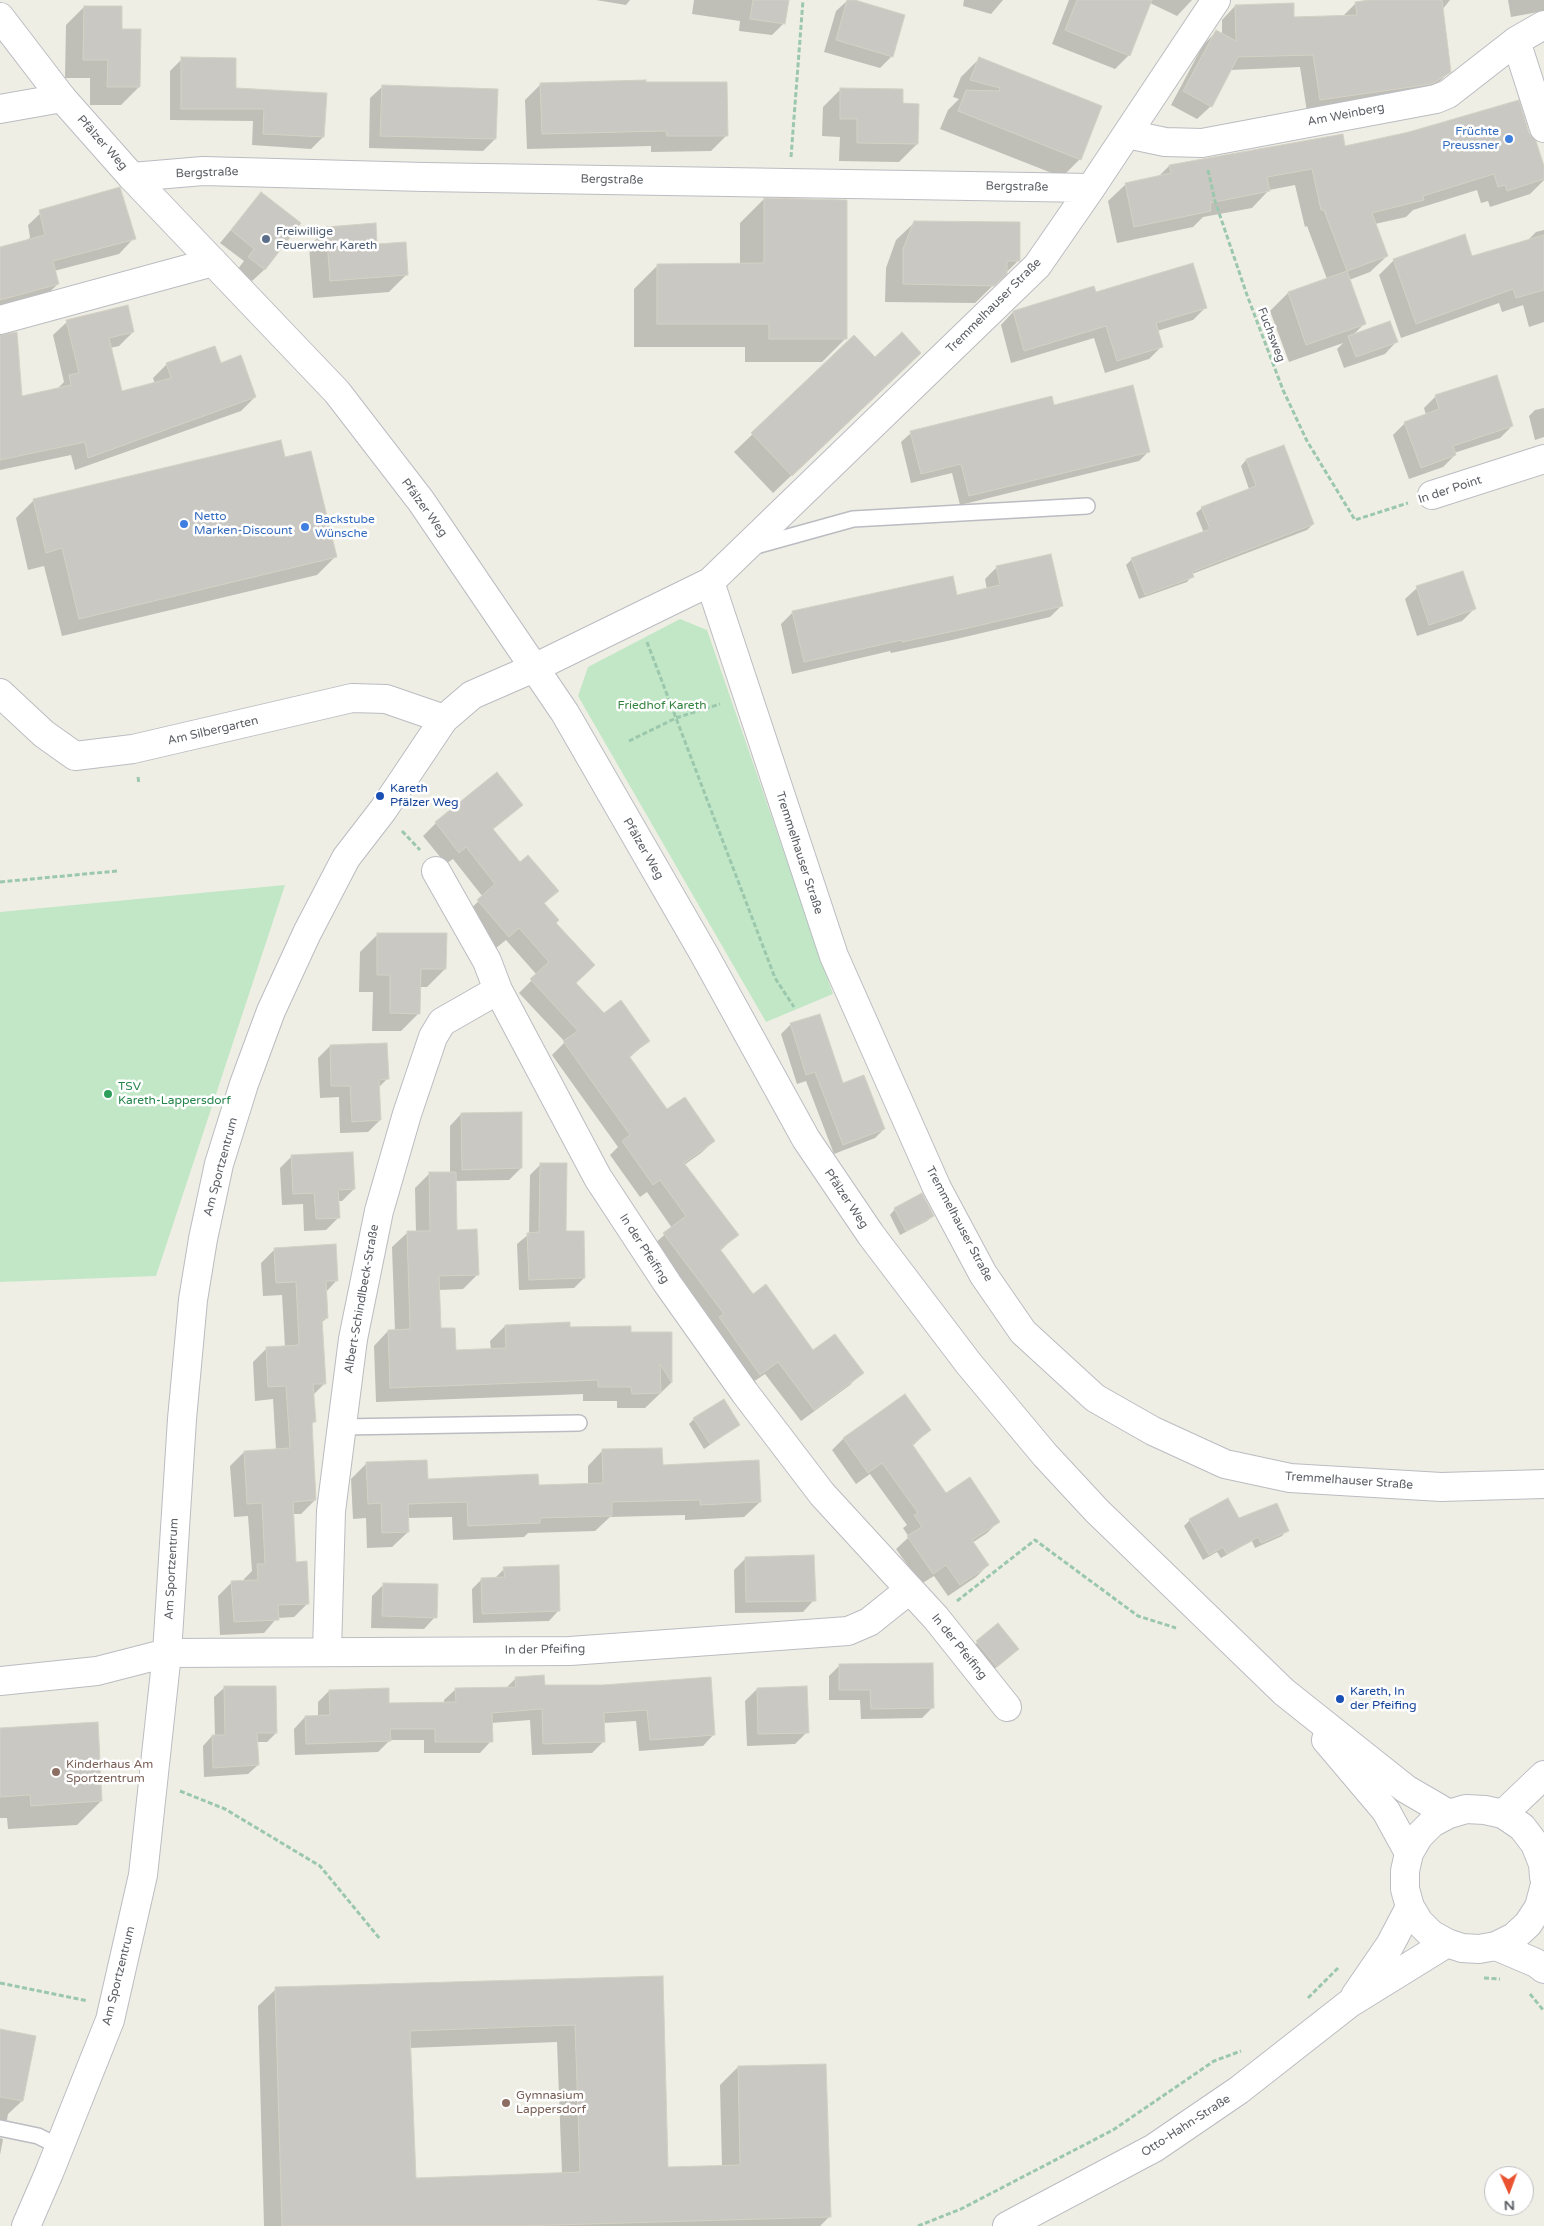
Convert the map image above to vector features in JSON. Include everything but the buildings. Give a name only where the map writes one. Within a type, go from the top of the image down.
[{"type":"street","name":"Tremmelhauser Straße","points":[[534,668],[710,582],[1037,266],[1216,0]]},
{"type":"street","name":"Pfälzer Weg","points":[[0,17],[62,98],[132,177],[337,392],[422,501],[565,713],[704,954],[806,1140],[871,1235],[969,1364],[1045,1455],[1097,1511],[1284,1692]]},
{"type":"street","name":"Am Weinberg","points":[[1127,134],[1165,142],[1202,142],[1436,98],[1448,94],[1516,41],[1544,25]]},
{"type":"street","points":[[1516,41],[1544,128]]},
{"type":"street","points":[[0,109],[62,98]]},
{"type":"street","name":"Bergstraße","points":[[132,177],[202,170],[1091,188]]},
{"type":"street","points":[[0,320],[213,262]]},
{"type":"street","name":"In der Point","points":[[1432,496],[1544,460]]},
{"type":"street","name":"Tremmelhauser Straße","points":[[710,582],[834,956],[937,1188],[983,1274],[1023,1332],[1096,1398],[1153,1431],[1225,1464],[1290,1478],[1441,1487],[1544,1484]]},
{"type":"street","name":"Am Sportzentrum","points":[[26,2226],[60,2147],[110,2020],[143,1875],[167,1653],[182,1419],[193,1300],[203,1239],[222,1155],[244,1084],[271,1011],[311,925],[346,858],[383,810],[444,719],[472,695],[534,668]]},
{"type":"street","name":"Am Silbergarten","points":[[0,693],[44,734],[75,756],[132,749],[352,698],[386,699],[444,719]]},
{"type":"street","name":"In der Pfeifing","points":[[436,871],[487,961],[498,990],[598,1178],[667,1284],[745,1393],[822,1494],[936,1618],[1007,1707]]},
{"type":"street","name":"Albert-Schindlbeck-Straße","points":[[327,1651],[332,1512],[342,1427],[353,1338],[379,1211],[407,1114],[433,1037],[442,1022],[498,990]]},
{"type":"street","name":"In der Pfeifing","points":[[167,1653],[570,1650],[848,1631],[869,1622],[909,1590]]},
{"type":"street","points":[[0,1681],[97,1671],[167,1653]]},
{"type":"street","points":[[1284,1692],[1406,1789],[1449,1814]]},
{"type":"street","points":[[1284,1692],[1386,1811],[1409,1853]]},
{"type":"street","points":[[1503,1814],[1544,1775]]},
{"type":"street","points":[[1542,1903],[1528,1924],[1514,1937],[1496,1946],[1479,1949],[1462,1948],[1446,1943],[1431,1934],[1419,1922],[1410,1907],[1405,1871],[1409,1853],[1419,1836],[1432,1823],[1449,1814],[1466,1809],[1485,1810],[1503,1814],[1522,1827],[1535,1844],[1544,1863],[1544,1877]]},
{"type":"street","name":"Otto-Hahn-Straße","points":[[1350,2003],[1390,1945],[1410,1907]]},
{"type":"street","name":"Otto-Hahn-Straße","points":[[1007,2226],[1154,2148],[1240,2090],[1350,2003],[1446,1943]]},
{"type":"street","points":[[1496,1946],[1536,1963],[1544,1969]]},
{"type":"lane","name":"Tremmelhauser Straße","points":[[744,549],[854,519],[1087,506]]},
{"type":"lane","points":[[342,1427],[579,1423]]},
{"type":"lane","points":[[0,2128],[38,2136],[60,2147]]},
{"type":"path","points":[[789,183],[803,0]]},
{"type":"path","name":"Fuchsweg","points":[[1202,142],[1214,201],[1283,390],[1307,440],[1356,520]]},
{"type":"path","name":"In der Point","points":[[1356,520],[1432,496]]},
{"type":"path","points":[[638,617],[775,978],[794,1007]]},
{"type":"path","points":[[629,741],[676,718],[720,704]]},
{"type":"path","points":[[0,882],[118,871]]},
{"type":"path","points":[[936,1618],[1035,1540],[1138,1616],[1182,1630]]},
{"type":"path","points":[[154,1781],[225,1809],[320,1866],[380,1939]]},
{"type":"path","points":[[1307,1999],[1340,1966]]},
{"type":"path","points":[[0,1983],[113,2006]]},
{"type":"path","points":[[918,2226],[961,2209],[1113,2130],[1214,2061],[1242,2051]]},
{"type":"green space","name":"Friedhof Kareth","points":[[680,619],[707,630],[833,994],[766,1022],[578,696],[588,667]]},
{"type":"green space","name":"TSV Kareth-Lappersdorf","points":[[285,885],[156,1276],[0,1282],[0,912]]},
{"type":"place","name":"Früchte Preussner","points":[[1509,139]]},
{"type":"place","name":"Freiwillige Feuerwehr Kareth","points":[[266,239]]},
{"type":"place","name":"Netto Marken-Discount","points":[[184,524]]},
{"type":"place","name":"Backstube Wünsche","points":[[305,527]]},
{"type":"place","name":"Kareth Pfälzer Weg","points":[[380,796]]},
{"type":"place","name":"TSV Kareth-Lappersdorf","points":[[108,1094]]},
{"type":"place","name":"Kareth, In der Pfeifing","points":[[1340,1699]]},
{"type":"place","name":"Kinderhaus Am Sportzentrum","points":[[56,1772]]},
{"type":"place","name":"Gymnasium Lappersdorf","points":[[506,2103]]}]
